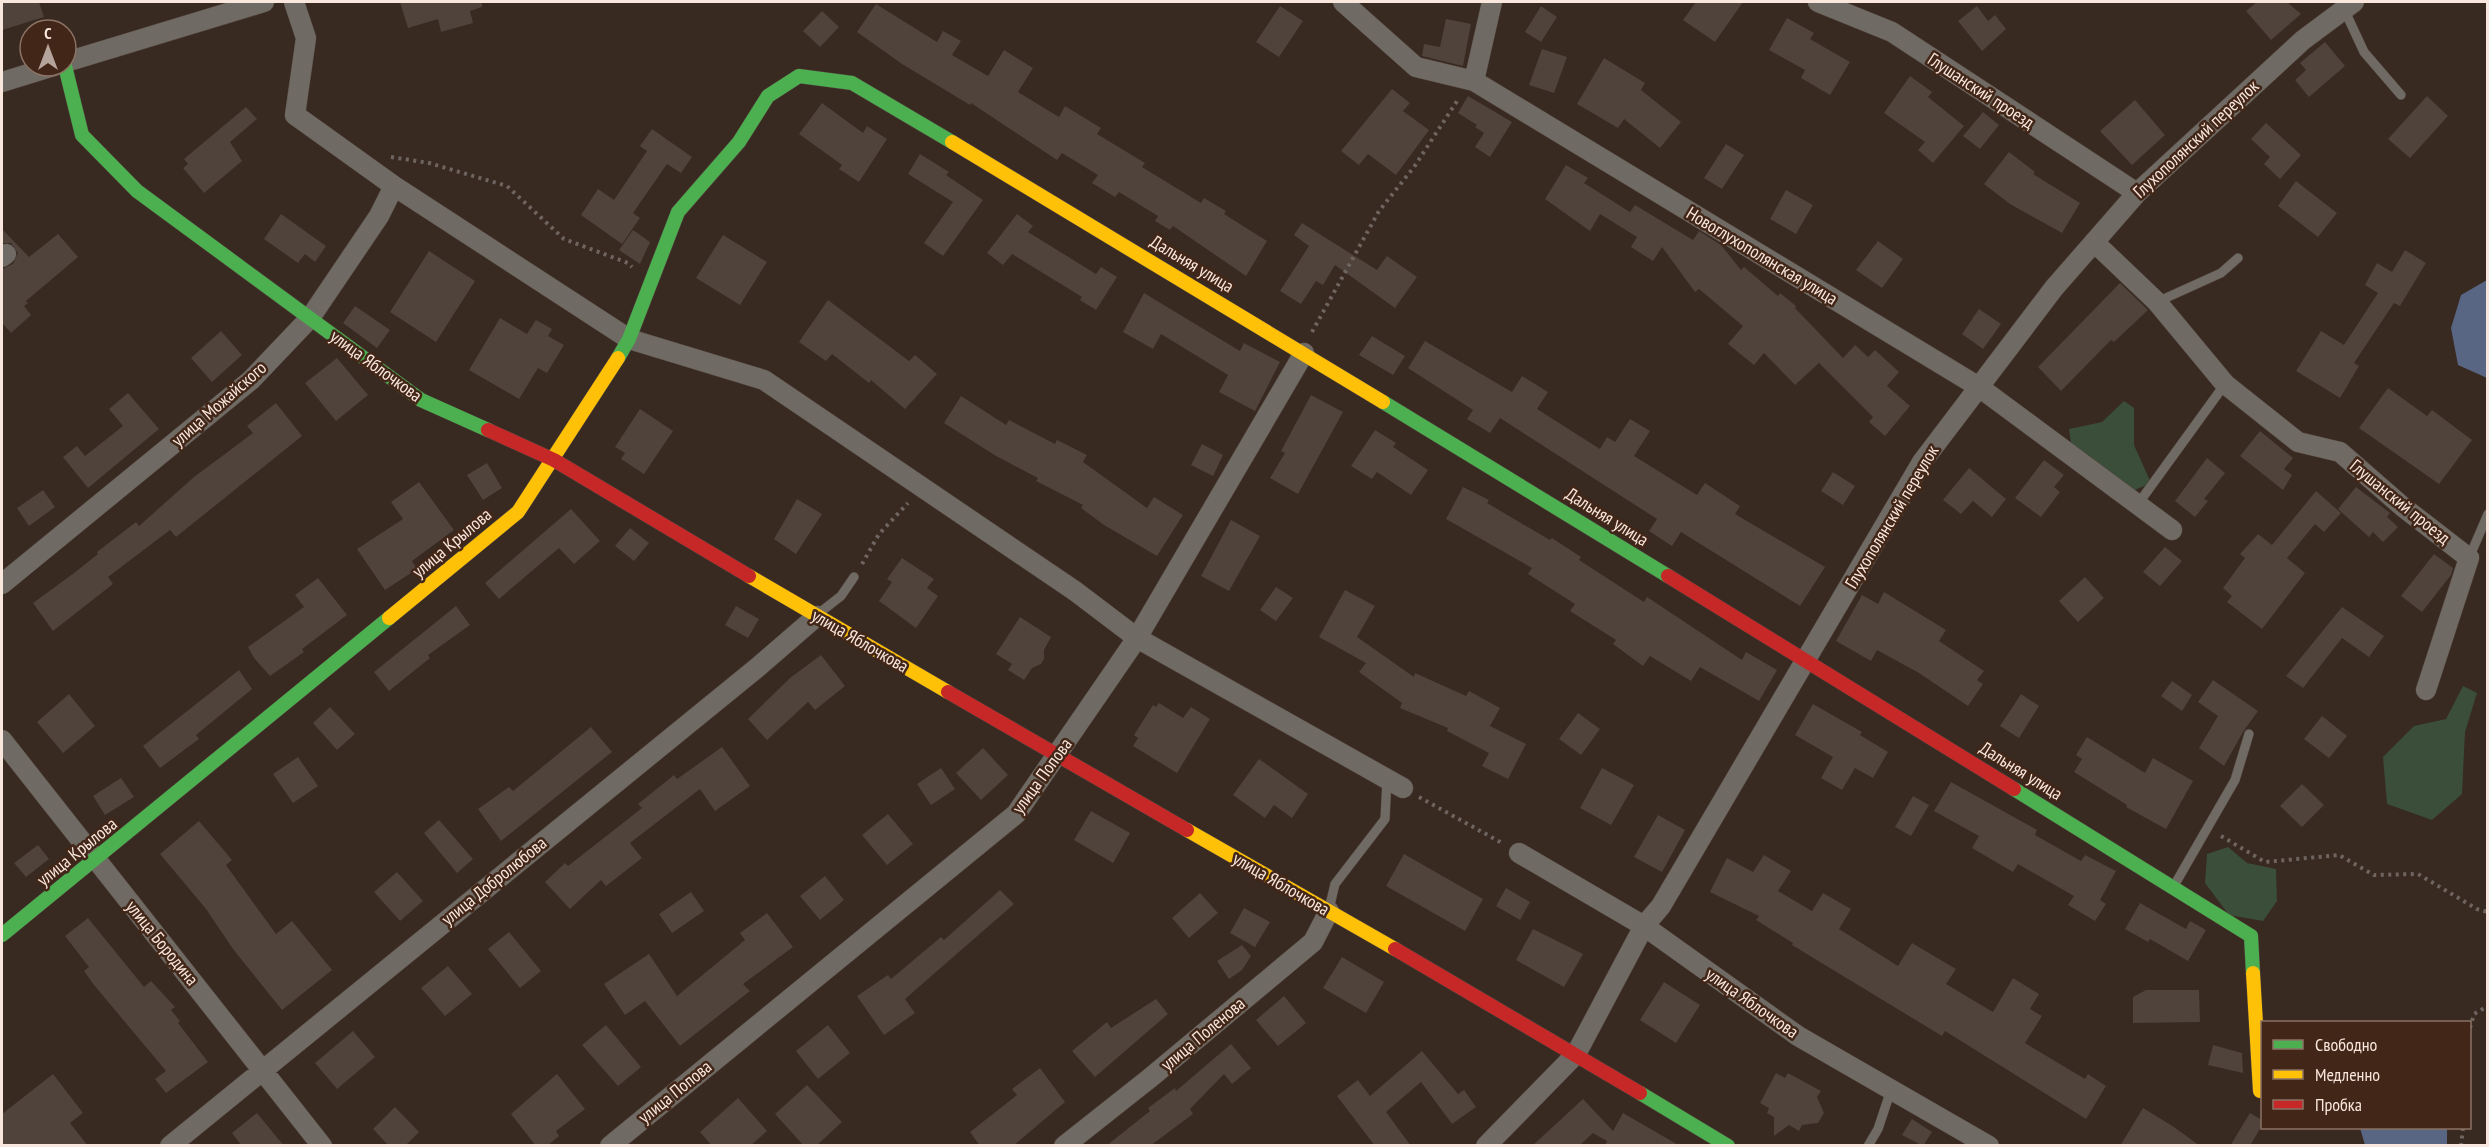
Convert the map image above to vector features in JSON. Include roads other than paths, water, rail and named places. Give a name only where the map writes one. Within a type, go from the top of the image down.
[{"type":"street","points":[[78,60],[264,2]]},
{"type":"street","points":[[294,2],[306,38],[295,115],[394,186],[629,339],[764,380],[1075,591],[1137,638],[1395,783]]},
{"type":"street","name":"Новоглухополянская улица","points":[[1342,2],[1416,67],[1474,81],[1979,387],[2172,530]]},
{"type":"street","points":[[1474,81],[1492,2]]},
{"type":"street","name":"Глушанский проезд","points":[[1818,2],[1892,32],[2137,193]]},
{"type":"street","name":"Глухополянский переулок","points":[[1486,1146],[1576,1054],[1644,926],[1660,906],[1807,661],[1922,462],[2054,288],[2137,193],[2302,40],[2349,5]]},
{"type":"street","name":"улица Крылова","points":[[2,935],[518,512],[554,460],[629,339],[678,212],[739,142],[768,96],[799,76]]},
{"type":"street","name":"Дальняя улица","points":[[799,76],[852,83],[1304,353],[2174,886],[2251,936],[2260,1091]]},
{"type":"street","points":[[2,82],[18,77]]},
{"type":"street","name":"улица Яблочкова","points":[[69,78],[82,135],[137,191],[421,400],[554,460],[1057,756],[1576,1054],[1728,1146]]},
{"type":"street","name":"улица Можайского","points":[[2,584],[251,380],[310,318],[379,216],[394,186]]},
{"type":"street","name":"Глушанский проезд","points":[[2094,242],[2157,302],[2225,384],[2298,442],[2340,452],[2403,507],[2469,558]]},
{"type":"street","name":"улица Попова","points":[[610,1146],[1016,814],[1137,638],[1304,353]]},
{"type":"street","points":[[2426,690],[2469,558]]},
{"type":"street","name":"улица Добролюбова","points":[[170,1146],[817,616]]},
{"type":"street","name":"улица Бородина","points":[[2,740],[322,1146]]},
{"type":"street","name":"улица Яблочкова","points":[[1519,853],[1644,926],[1798,1036],[1989,1146]]},
{"type":"street","name":"улица Поленова","points":[[1064,1146],[1150,1078],[1313,942],[1329,911]]},
{"type":"lane","points":[[2349,5],[2364,52],[2401,95]]},
{"type":"lane","points":[[2157,302],[2221,273],[2238,258]]},
{"type":"lane","points":[[2138,504],[2225,384]]},
{"type":"lane","points":[[2469,558],[2487,514]]},
{"type":"lane","points":[[817,616],[841,596],[854,577]]},
{"type":"lane","points":[[2174,886],[2235,780],[2250,734]]},
{"type":"lane","points":[[1329,911],[1335,884],[1385,819],[1395,783]]},
{"type":"lane","points":[[1868,1146],[1878,1129],[1891,1089]]},
{"type":"water","points":[[2487,280],[2487,378],[2458,365],[2451,328],[2461,295]]},
{"type":"water","points":[[2360,1129],[2447,1129],[2447,1145],[2365,1145]]}]
